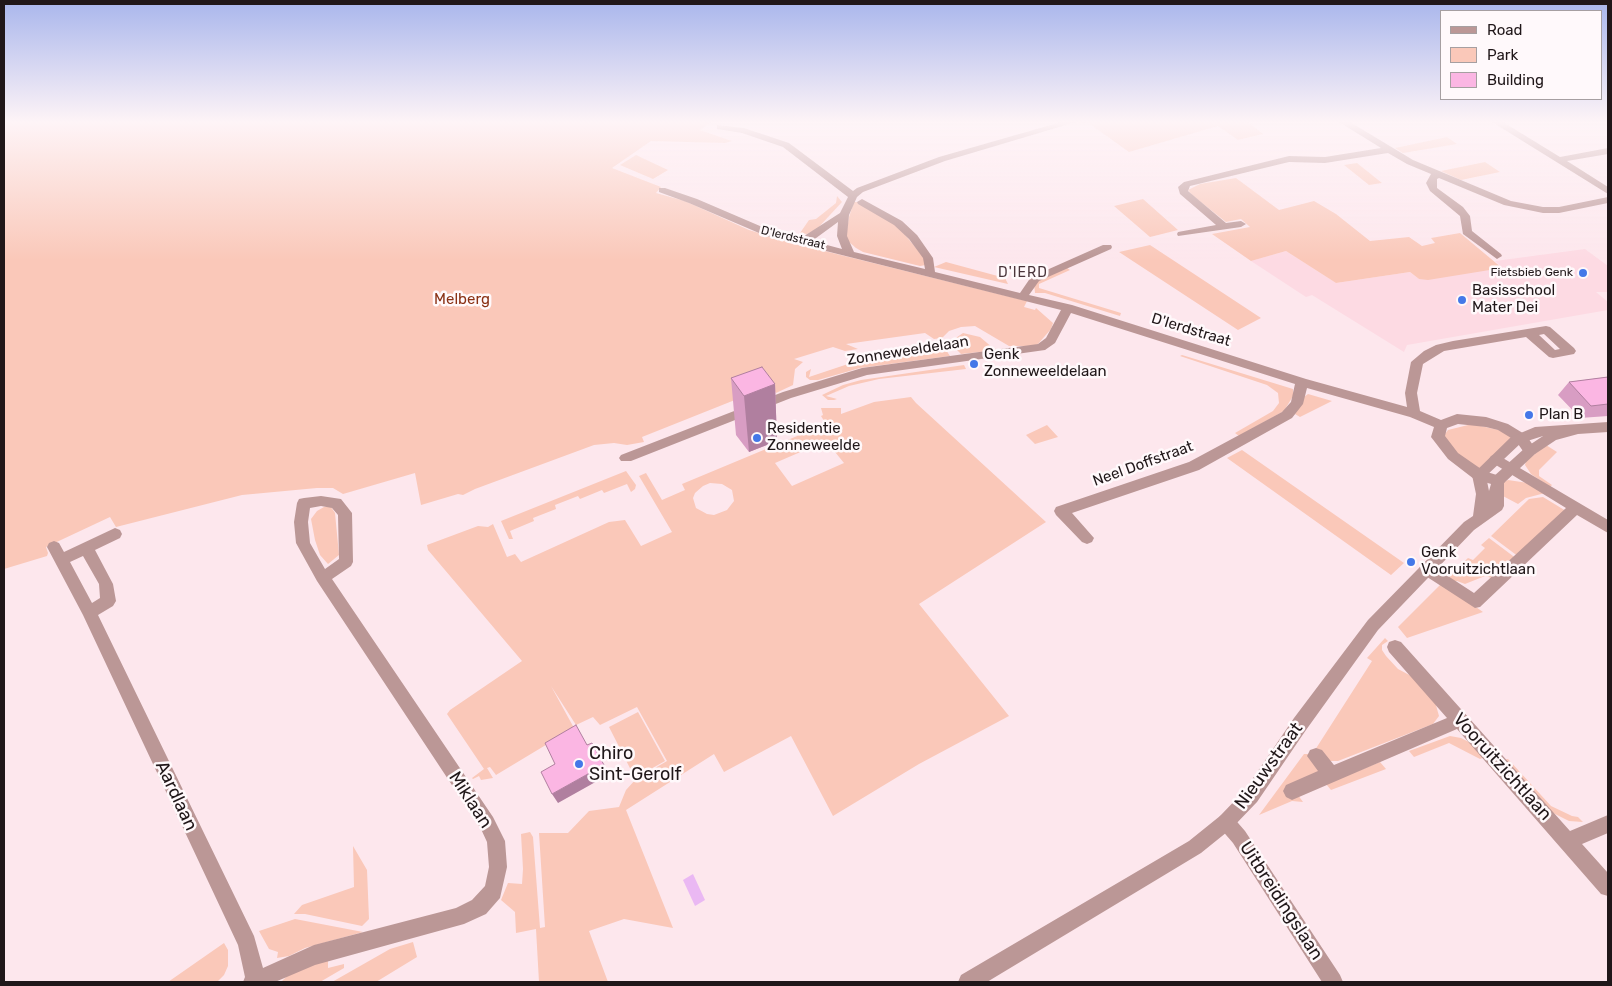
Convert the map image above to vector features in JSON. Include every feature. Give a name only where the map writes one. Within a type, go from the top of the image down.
[{"type":"street","points":[[817,168],[858,199],[898,223],[913,237],[928,258],[930,272]]},
{"type":"street","points":[[804,241],[844,215],[858,199],[860,190],[915,168]]},
{"type":"street","points":[[1224,227],[1183,192],[1183,187],[1187,184],[1252,168]]},
{"type":"street","points":[[1426,168],[1493,198],[1528,208],[1559,210],[1608,200]]},
{"type":"street","points":[[1572,168],[1608,190]]},
{"type":"street","points":[[1438,174],[1433,177],[1431,183],[1433,189],[1459,208],[1465,216],[1467,232],[1497,256]]},
{"type":"street","name":"D'Ierdstraat","points":[[662,190],[693,200],[749,226],[1068,308],[1302,382],[1414,414],[1441,425]]},
{"type":"street","points":[[844,215],[842,236],[849,252]]},
{"type":"street","points":[[1182,234],[1242,224]]},
{"type":"street","points":[[1023,296],[1035,279],[1107,247]]},
{"type":"street","name":"Zonneweeldelaan","points":[[626,458],[787,395],[858,373],[1041,347],[1051,340],[1068,308]]},
{"type":"street","points":[[1414,414],[1411,393],[1413,373],[1417,362],[1428,354],[1453,345],[1529,333]]},
{"type":"street","name":"Neel Doffstraat","points":[[1087,538],[1061,511],[1194,466],[1287,415],[1296,404],[1302,382]]},
{"type":"street","points":[[1530,451],[1521,438],[1503,427],[1472,420],[1457,419],[1441,425],[1438,436],[1453,456],[1479,475],[1498,481],[1530,451],[1550,437],[1575,430]]},
{"type":"street","points":[[1479,475],[1521,438],[1535,432],[1608,427]]},
{"type":"street","points":[[1496,459],[1608,527]]},
{"type":"street","points":[[1479,475],[1483,494],[1480,517]]},
{"type":"street","name":"Nieuwstraat","points":[[968,982],[1195,846],[1226,822],[1251,796],[1300,724],[1373,625],[1426,569],[1480,517],[1491,512],[1497,506],[1496,488],[1498,481]]},
{"type":"street","name":"Miklaan","points":[[255,982],[314,956],[457,917],[479,908],[493,891],[498,867],[496,841],[487,823],[322,577],[303,543],[301,522],[304,503],[321,500],[336,503],[345,513],[346,562],[332,573],[322,577]]},
{"type":"street","points":[[1426,569],[1475,602],[1576,508]]},
{"type":"street","name":"Aardlaan","points":[[115,534],[86,548],[58,553],[89,612],[246,943],[255,982]]},
{"type":"street","points":[[86,548],[106,584],[108,601],[89,612]]},
{"type":"street","name":"Vooruitzichtlaan","points":[[1395,646],[1608,887]]},
{"type":"street","points":[[1292,791],[1460,720]]},
{"type":"street","points":[[1316,756],[1331,774]]},
{"type":"street","name":"Uitbreidingslaan","points":[[1226,822],[1240,838],[1333,982]]},
{"type":"street","points":[[1568,841],[1608,824]]},
{"type":"shaded area","name":"Basisschool Mater Dei","points":[[1585,249],[1608,266],[1608,292],[1596,292],[1608,302],[1608,310],[1407,345],[1404,352],[1312,295],[1306,297],[1251,261],[1286,251],[1336,283],[1410,272],[1419,279],[1502,268],[1495,261]]},
{"type":"shaded area","points":[[693,874],[705,900],[695,906],[683,880]]},
{"type":"green space","name":"Melberg","points":[[4,168],[612,168],[661,187],[656,193],[685,201],[749,230],[792,243],[1027,301],[1024,307],[1035,310],[1036,308],[1053,323],[1051,329],[1038,344],[1032,346],[1009,346],[975,326],[961,327],[949,331],[942,338],[934,339],[925,333],[846,344],[858,349],[845,351],[833,347],[794,359],[803,362],[795,369],[793,385],[776,393],[770,386],[642,437],[644,442],[627,445],[614,443],[594,445],[463,495],[458,494],[421,505],[415,473],[343,494],[333,488],[317,488],[242,495],[116,527],[110,517],[46,547],[47,556],[4,569]]},
{"type":"green space","points":[[627,168],[664,168],[668,170],[653,179]]},
{"type":"green space","points":[[1348,168],[1363,168],[1382,183],[1369,185]]},
{"type":"green space","points":[[1456,168],[1494,168],[1500,172],[1461,180],[1441,171]]},
{"type":"green space","points":[[1236,178],[1279,210],[1314,201],[1336,214],[1370,241],[1409,237],[1422,246],[1435,243],[1431,238],[1460,233],[1502,268],[1428,280],[1419,279],[1410,272],[1336,283],[1286,251],[1251,261],[1212,234],[1250,227],[1241,219],[1226,222],[1188,190],[1200,184]]},
{"type":"green space","points":[[837,196],[842,202],[817,229],[807,234],[800,233],[809,220],[816,219],[836,203]]},
{"type":"green space","points":[[1143,199],[1178,230],[1150,237],[1114,206]]},
{"type":"green space","points":[[854,202],[858,202],[896,224],[926,260],[926,265],[920,266],[863,252],[848,241],[846,235]]},
{"type":"green space","points":[[1150,245],[1261,318],[1238,330],[1119,252]]},
{"type":"green space","points":[[946,262],[1005,278],[1008,284],[934,267]]},
{"type":"green space","points":[[1066,267],[1070,270],[1039,284],[1039,288],[1121,313],[1120,316],[1045,293],[1035,293],[1034,283]]},
{"type":"green space","points":[[963,333],[980,337],[993,348],[999,350],[961,354],[953,346],[953,340]]},
{"type":"green space","points":[[942,344],[950,356],[860,368],[818,380],[810,380],[806,377],[806,372],[811,369],[809,377],[848,364],[925,353],[931,346]]},
{"type":"green space","points":[[1182,355],[1293,389],[1293,396],[1284,411],[1239,436],[1235,433],[1273,411],[1279,403],[1278,393],[1267,385],[1180,356]]},
{"type":"green space","points":[[964,365],[966,369],[879,379],[849,386],[826,396],[837,399],[834,400],[828,400],[822,395],[843,385],[861,380]]},
{"type":"green space","points":[[1308,394],[1332,401],[1300,417],[1295,414],[1304,397]]},
{"type":"green space","points":[[911,397],[1046,522],[919,604],[1009,716],[919,764],[833,816],[791,736],[724,772],[714,754],[626,810],[673,928],[624,919],[589,931],[608,982],[539,982],[536,929],[516,933],[515,912],[501,900],[508,883],[522,884],[521,834],[530,832],[533,837],[540,928],[545,927],[539,833],[568,833],[589,811],[619,807],[626,790],[636,779],[667,761],[637,707],[600,725],[593,717],[576,725],[551,686],[574,728],[496,775],[490,767],[487,768],[493,778],[481,780],[479,776],[473,779],[484,769],[447,714],[450,710],[522,661],[428,550],[427,545],[478,526],[488,527],[493,524],[507,557],[515,554],[521,562],[609,522],[625,520],[641,546],[672,532],[639,476],[646,473],[662,500],[685,490],[682,484],[826,424],[821,416],[823,415],[821,408],[841,408],[841,414],[874,402]],"holes":[[[826,441],[844,463],[792,486],[775,463]],[[710,483],[722,484],[732,490],[734,501],[727,510],[714,515],[707,514],[696,508],[693,498],[695,493]]]},
{"type":"green space","points":[[1472,424],[1503,431],[1514,438],[1479,469],[1462,458],[1445,440],[1445,434],[1448,430]]},
{"type":"green space","points":[[1047,425],[1058,437],[1035,444],[1026,435]]},
{"type":"green space","points":[[1546,445],[1557,452],[1539,470],[1539,476],[1552,485],[1550,487],[1531,474],[1525,465],[1526,461]]},
{"type":"green space","points":[[1242,450],[1404,563],[1391,575],[1227,458]]},
{"type":"green space","points":[[626,471],[636,485],[635,489],[631,492],[627,484],[604,493],[602,490],[580,499],[578,496],[555,505],[556,509],[533,518],[534,521],[510,531],[513,539],[509,539],[501,521]]},
{"type":"green space","points":[[1508,480],[1528,483],[1545,493],[1526,498],[1518,504],[1501,495],[1502,483]]},
{"type":"green space","points":[[1543,497],[1566,511],[1519,557],[1491,536],[1529,499]]},
{"type":"green space","points":[[324,507],[331,507],[335,513],[339,555],[328,564],[320,555],[311,519],[317,511]]},
{"type":"green space","points":[[1489,538],[1517,559],[1495,579],[1485,576],[1465,584],[1457,581],[1452,583],[1446,579],[1468,558],[1473,560],[1485,548],[1481,545]]},
{"type":"green space","points":[[1442,583],[1483,612],[1407,638],[1398,627]]},
{"type":"green space","points":[[1385,638],[1388,641],[1382,645],[1382,650],[1386,656],[1398,669],[1415,678],[1434,698],[1439,716],[1433,724],[1338,761],[1329,761],[1298,795],[1303,802],[1292,801],[1259,815],[1304,754],[1311,754],[1315,750],[1372,661],[1367,658]]},
{"type":"green space","points":[[638,712],[665,761],[635,778],[609,727]]},
{"type":"green space","points":[[1450,736],[1461,738],[1471,743],[1485,757],[1480,759],[1449,743],[1414,757],[1409,751]]},
{"type":"green space","points":[[1508,759],[1551,806],[1578,817],[1583,822],[1569,821],[1551,812],[1504,760]]},
{"type":"green space","points":[[1380,762],[1386,769],[1331,790],[1326,784]]},
{"type":"green space","points":[[353,846],[367,870],[369,919],[362,926],[305,914],[294,914],[302,905],[354,887]]},
{"type":"green space","points":[[295,919],[363,932],[305,948],[289,956],[277,958],[278,952],[269,949],[259,931]]},
{"type":"green space","points":[[413,942],[417,957],[376,982],[332,982],[390,949]]},
{"type":"green space","points":[[224,943],[228,950],[228,966],[224,975],[217,982],[168,982]]},
{"type":"green space","points":[[328,958],[328,968],[344,964],[344,968],[320,982],[281,982],[287,976]]},
{"type":"building","points":[[762,367],[775,384],[744,396],[731,378]]},
{"type":"building","points":[[1608,377],[1608,404],[1591,406],[1569,382]]},
{"type":"building","name":"Chiro Sint-Gerolf","points":[[576,725],[587,745],[592,743],[604,765],[552,794],[541,772],[555,764],[545,743]]},
{"type":"place","name":"Fietsbieb Genk","points":[[1583,273]]},
{"type":"place","name":"Basisschool Mater Dei","points":[[1462,300]]},
{"type":"place","name":"Genk Zonneweeldelaan","points":[[974,364]]},
{"type":"place","name":"Plan B","points":[[1529,415]]},
{"type":"place","name":"Residentie Zonneweelde","points":[[757,438]]},
{"type":"place","name":"Genk Vooruitzichtlaan","points":[[1411,562]]},
{"type":"place","name":"Chiro Sint-Gerolf","points":[[579,764]]},
{"type":"district","name":"D'IERD","points":[[1023,273]]}]
